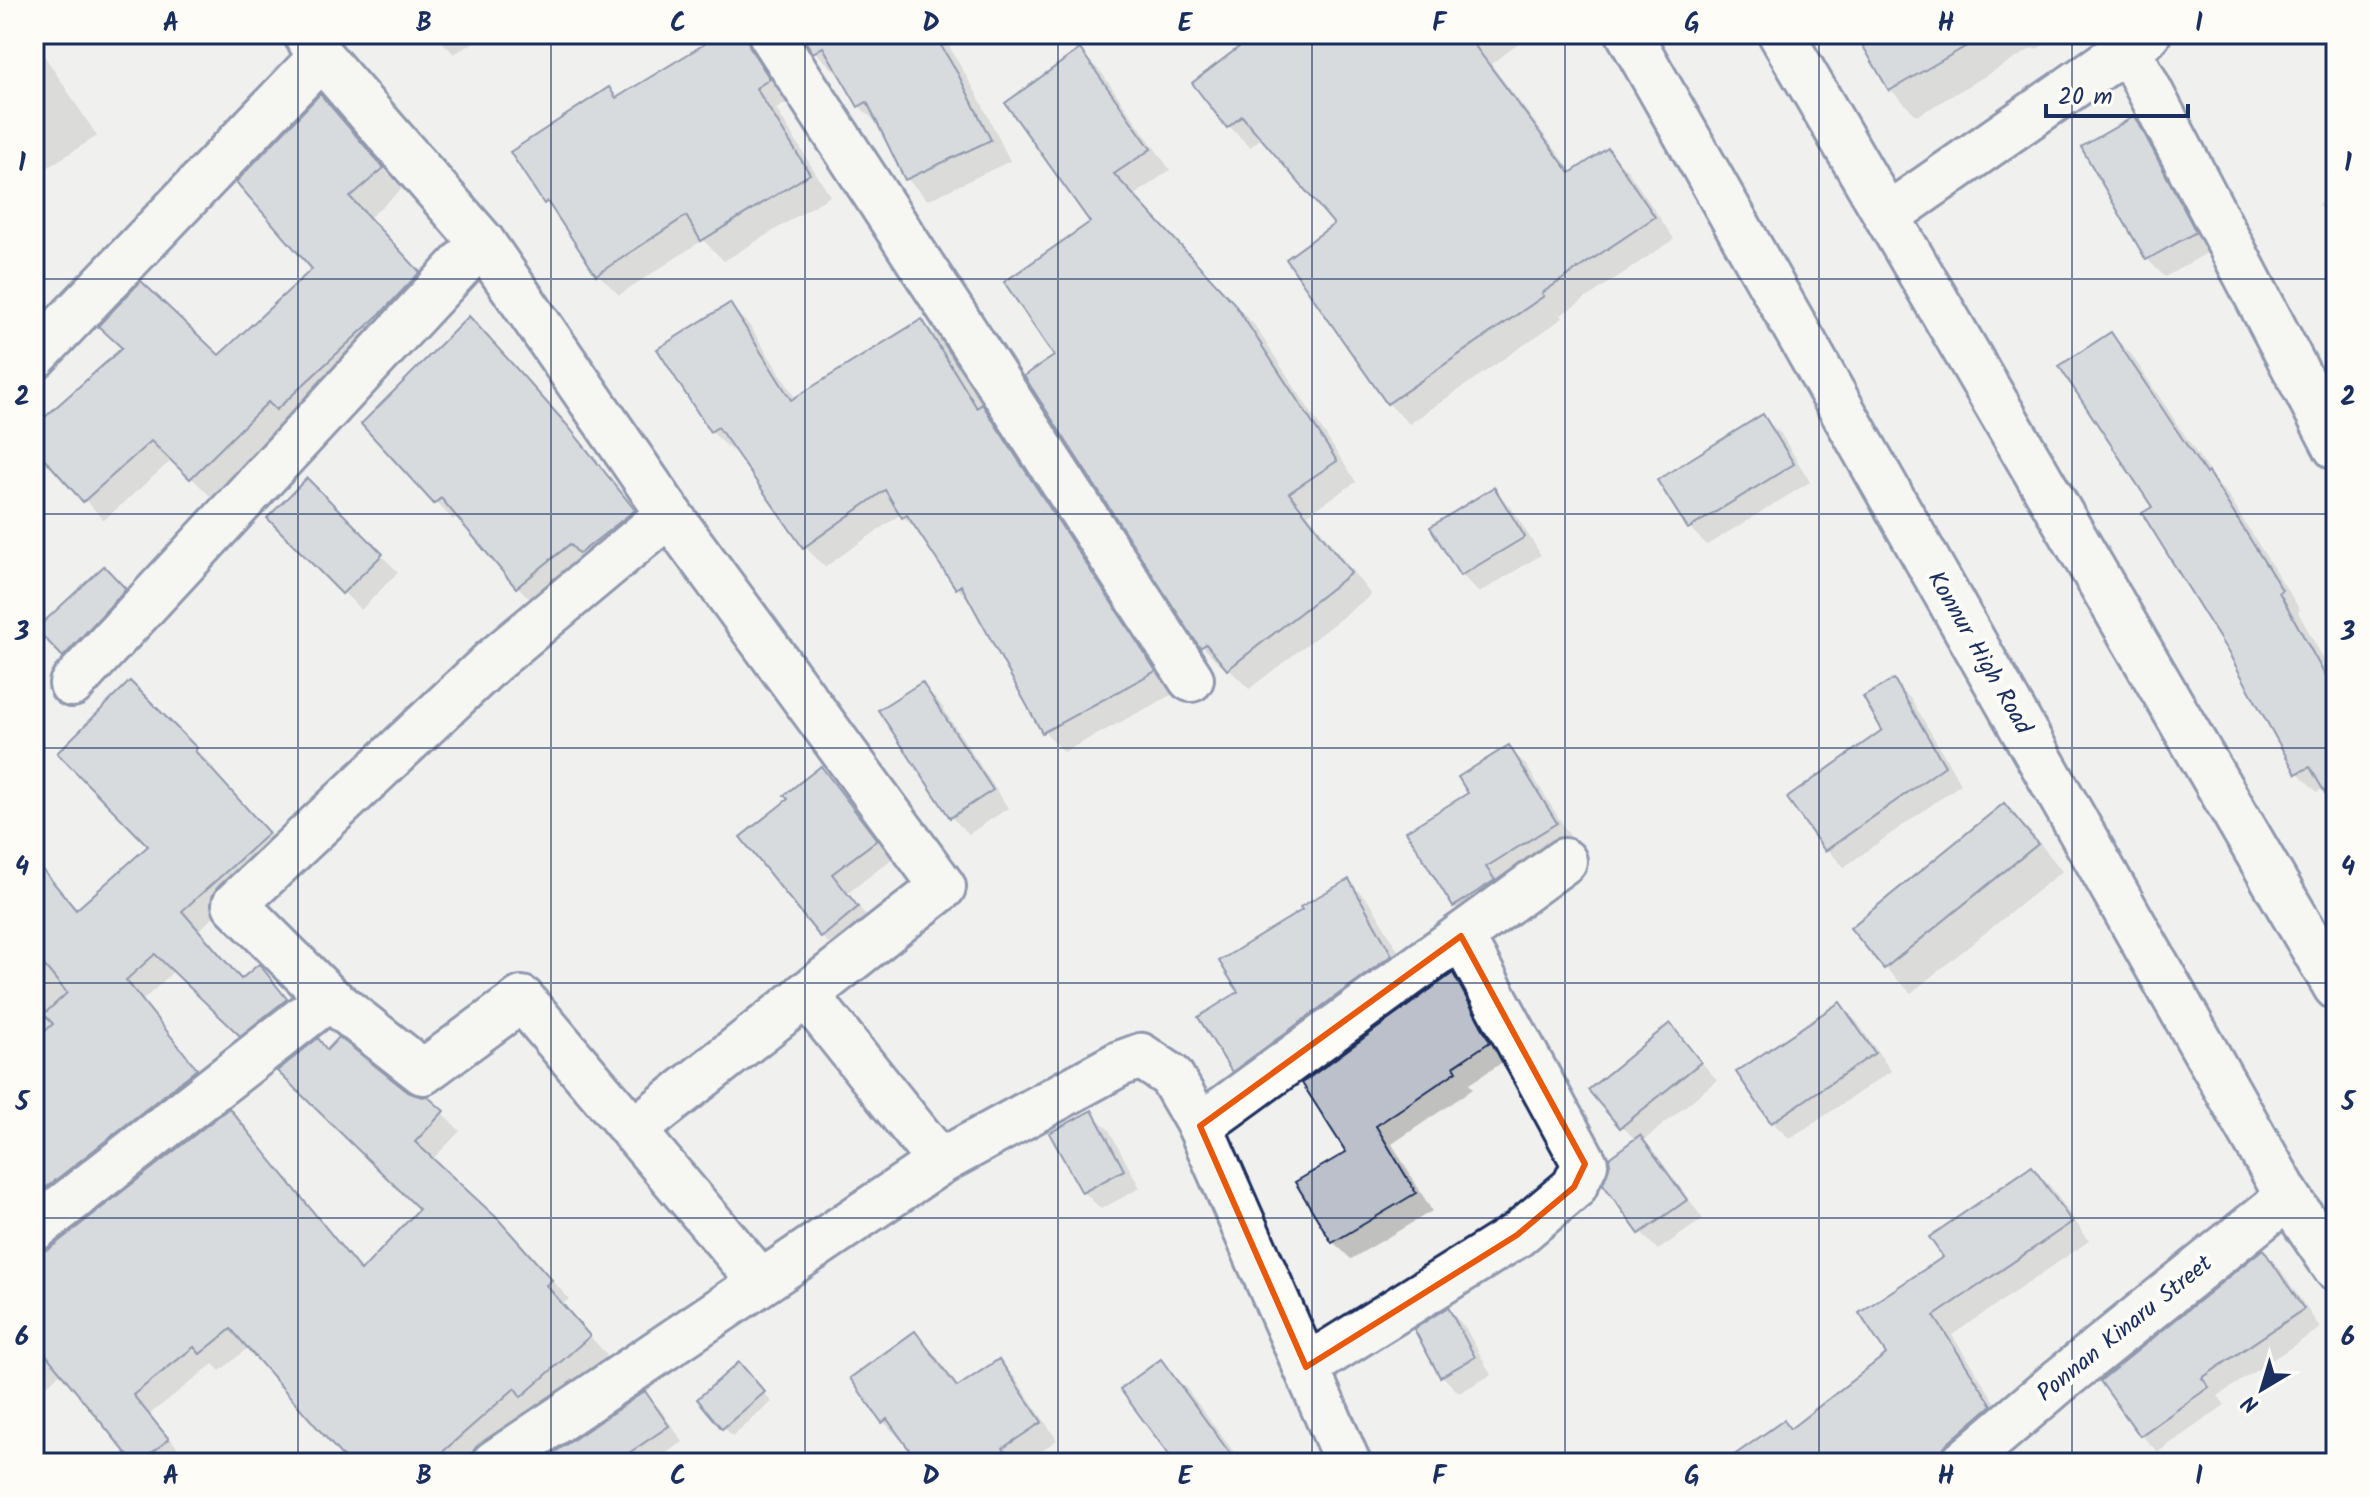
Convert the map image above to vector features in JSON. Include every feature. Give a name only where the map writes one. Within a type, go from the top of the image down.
[{"type":"street","points":[[771,34],[1191,679]]},
{"type":"street","name":"Konnur High Road","points":[[1629,34],[2288,1197],[2336,1268]]},
{"type":"street","points":[[1781,34],[2336,987]]},
{"type":"street","points":[[1887,216],[2132,39],[2336,447]]},
{"type":"street","points":[[34,357],[313,46],[482,242],[669,514],[943,887],[633,1131]]},
{"type":"street","points":[[72,684],[482,242]]},
{"type":"street","points":[[669,514],[493,661],[235,904],[329,998],[423,1072],[522,999],[761,1282]]},
{"type":"street","points":[[1200,1126],[1564,861]]},
{"type":"street","points":[[1306,1367],[1517,1235],[1574,1187],[1585,1164],[1461,936]]},
{"type":"street","points":[[806,994],[940,1162]]},
{"type":"street","points":[[34,1229],[329,998]]},
{"type":"street","points":[[500,1462],[940,1162],[1119,1064],[1141,1056],[1171,1076],[1200,1126],[1348,1463]]},
{"type":"street","name":"Ponnan Kinaru Street","points":[[1963,1463],[2058,1382],[2288,1197]]},
{"type":"highlighted area","points":[[1461,936],[1585,1164],[1574,1187],[1517,1235],[1306,1367],[1200,1126]]},
{"type":"building","points":[[721,34],[746,34],[750,48],[770,79],[756,88],[810,174],[701,241],[686,216],[596,275],[510,152],[609,87],[616,98]]},
{"type":"building","points":[[801,34],[934,34],[991,140],[905,180],[867,102],[858,107],[823,47],[813,53]]},
{"type":"building","points":[[1256,34],[1466,34],[1570,173],[1608,148],[1655,217],[1387,404],[1286,259],[1334,224],[1242,116],[1227,128],[1192,83]]},
{"type":"building","points":[[1856,34],[1987,34],[1889,91]]},
{"type":"building","points":[[1080,49],[1151,149],[1114,174],[1234,303],[1337,461],[1289,493],[1351,573],[1227,670],[1206,644],[1200,648],[1024,376],[1054,356],[1004,282],[1090,222],[1005,103]]},
{"type":"building","points":[[320,94],[384,168],[350,197],[420,272],[385,309],[276,410],[268,402],[190,479],[151,441],[83,502],[34,447],[34,427],[122,348],[98,326],[141,281],[219,355],[312,269],[236,182]]},
{"type":"building","points":[[2135,116],[2196,232],[2146,260],[2081,147]]},
{"type":"building","points":[[730,303],[791,400],[922,319],[977,408],[982,404],[1156,671],[1042,733],[961,585],[956,589],[907,515],[902,518],[885,490],[803,548],[718,427],[710,432],[657,349]]},
{"type":"building","points":[[469,316],[567,425],[635,510],[579,554],[570,544],[516,588],[441,498],[434,504],[361,424]]},
{"type":"building","points":[[2111,332],[2206,474],[2208,472],[2282,590],[2279,592],[2336,695],[2336,812],[2310,767],[2296,774],[2228,652],[2142,513],[2152,507],[2059,366]]},
{"type":"building","points":[[1763,414],[1794,464],[1688,529],[1657,480]]},
{"type":"building","points":[[307,478],[383,554],[342,594],[267,518]]},
{"type":"building","points":[[1494,487],[1525,537],[1460,576],[1430,527]]},
{"type":"building","points":[[104,566],[126,589],[63,657],[36,629]]},
{"type":"building","points":[[1894,679],[1945,766],[1825,851],[1787,798],[1882,730],[1863,697]]},
{"type":"building","points":[[130,681],[197,748],[195,751],[269,833],[182,911],[241,979],[259,964],[287,999],[240,1036],[155,954],[126,980],[197,1069],[34,1197],[34,1041],[53,1024],[44,1014],[67,993],[34,953],[34,859],[76,910],[148,846],[57,753]]},
{"type":"building","points":[[922,682],[993,790],[950,818],[878,710]]},
{"type":"building","points":[[1509,745],[1557,823],[1486,867],[1495,880],[1453,907],[1406,831],[1468,793],[1458,777]]},
{"type":"building","points":[[821,766],[877,840],[832,874],[858,907],[821,938],[740,837],[788,799],[784,795]]},
{"type":"building","points":[[2004,803],[2038,844],[1884,969],[1850,928]]},
{"type":"building","points":[[1349,879],[1392,955],[1232,1072],[1198,1017],[1238,992],[1219,961],[1302,910],[1300,907]]},
{"type":"building","points":[[1453,973],[1490,1042],[1454,1066],[1457,1071],[1376,1126],[1416,1193],[1332,1243],[1295,1182],[1346,1152],[1302,1083]]},
{"type":"building","points":[[1840,1002],[1875,1053],[1771,1123],[1736,1072]]},
{"type":"building","points":[[1670,1023],[1701,1062],[1620,1128],[1588,1090]]},
{"type":"building","points":[[339,1037],[408,1092],[427,1096],[444,1111],[415,1142],[498,1219],[552,1280],[546,1285],[590,1336],[521,1397],[515,1388],[430,1463],[348,1463],[231,1329],[200,1354],[194,1347],[133,1395],[169,1439],[139,1463],[134,1463],[34,1340],[34,1253],[49,1249],[229,1108],[361,1271],[419,1209],[277,1071],[318,1038],[327,1050]]},
{"type":"building","points":[[1092,1110],[1124,1170],[1082,1193],[1049,1133]]},
{"type":"building","points":[[1640,1135],[1687,1200],[1639,1234],[1603,1184],[1609,1158]]},
{"type":"building","points":[[2032,1166],[2072,1222],[1934,1316],[1992,1405],[1942,1450],[1922,1463],[1723,1463],[1784,1420],[1790,1429],[1886,1354],[1859,1313],[1943,1257],[1929,1237]]},
{"type":"building","points":[[2263,1249],[2304,1309],[2202,1378],[2209,1387],[2140,1436],[2100,1381]]},
{"type":"building","points":[[1448,1307],[1475,1357],[1440,1377],[1414,1329]]},
{"type":"building","points":[[915,1331],[957,1387],[999,1359],[1042,1422],[1003,1448],[1014,1463],[919,1463],[887,1419],[882,1423],[850,1378]]},
{"type":"building","points":[[1161,1359],[1237,1463],[1175,1463],[1120,1389]]},
{"type":"building","points":[[739,1362],[765,1392],[722,1429],[697,1399]]},
{"type":"building","points":[[645,1391],[669,1426],[614,1463],[539,1463]]}]
